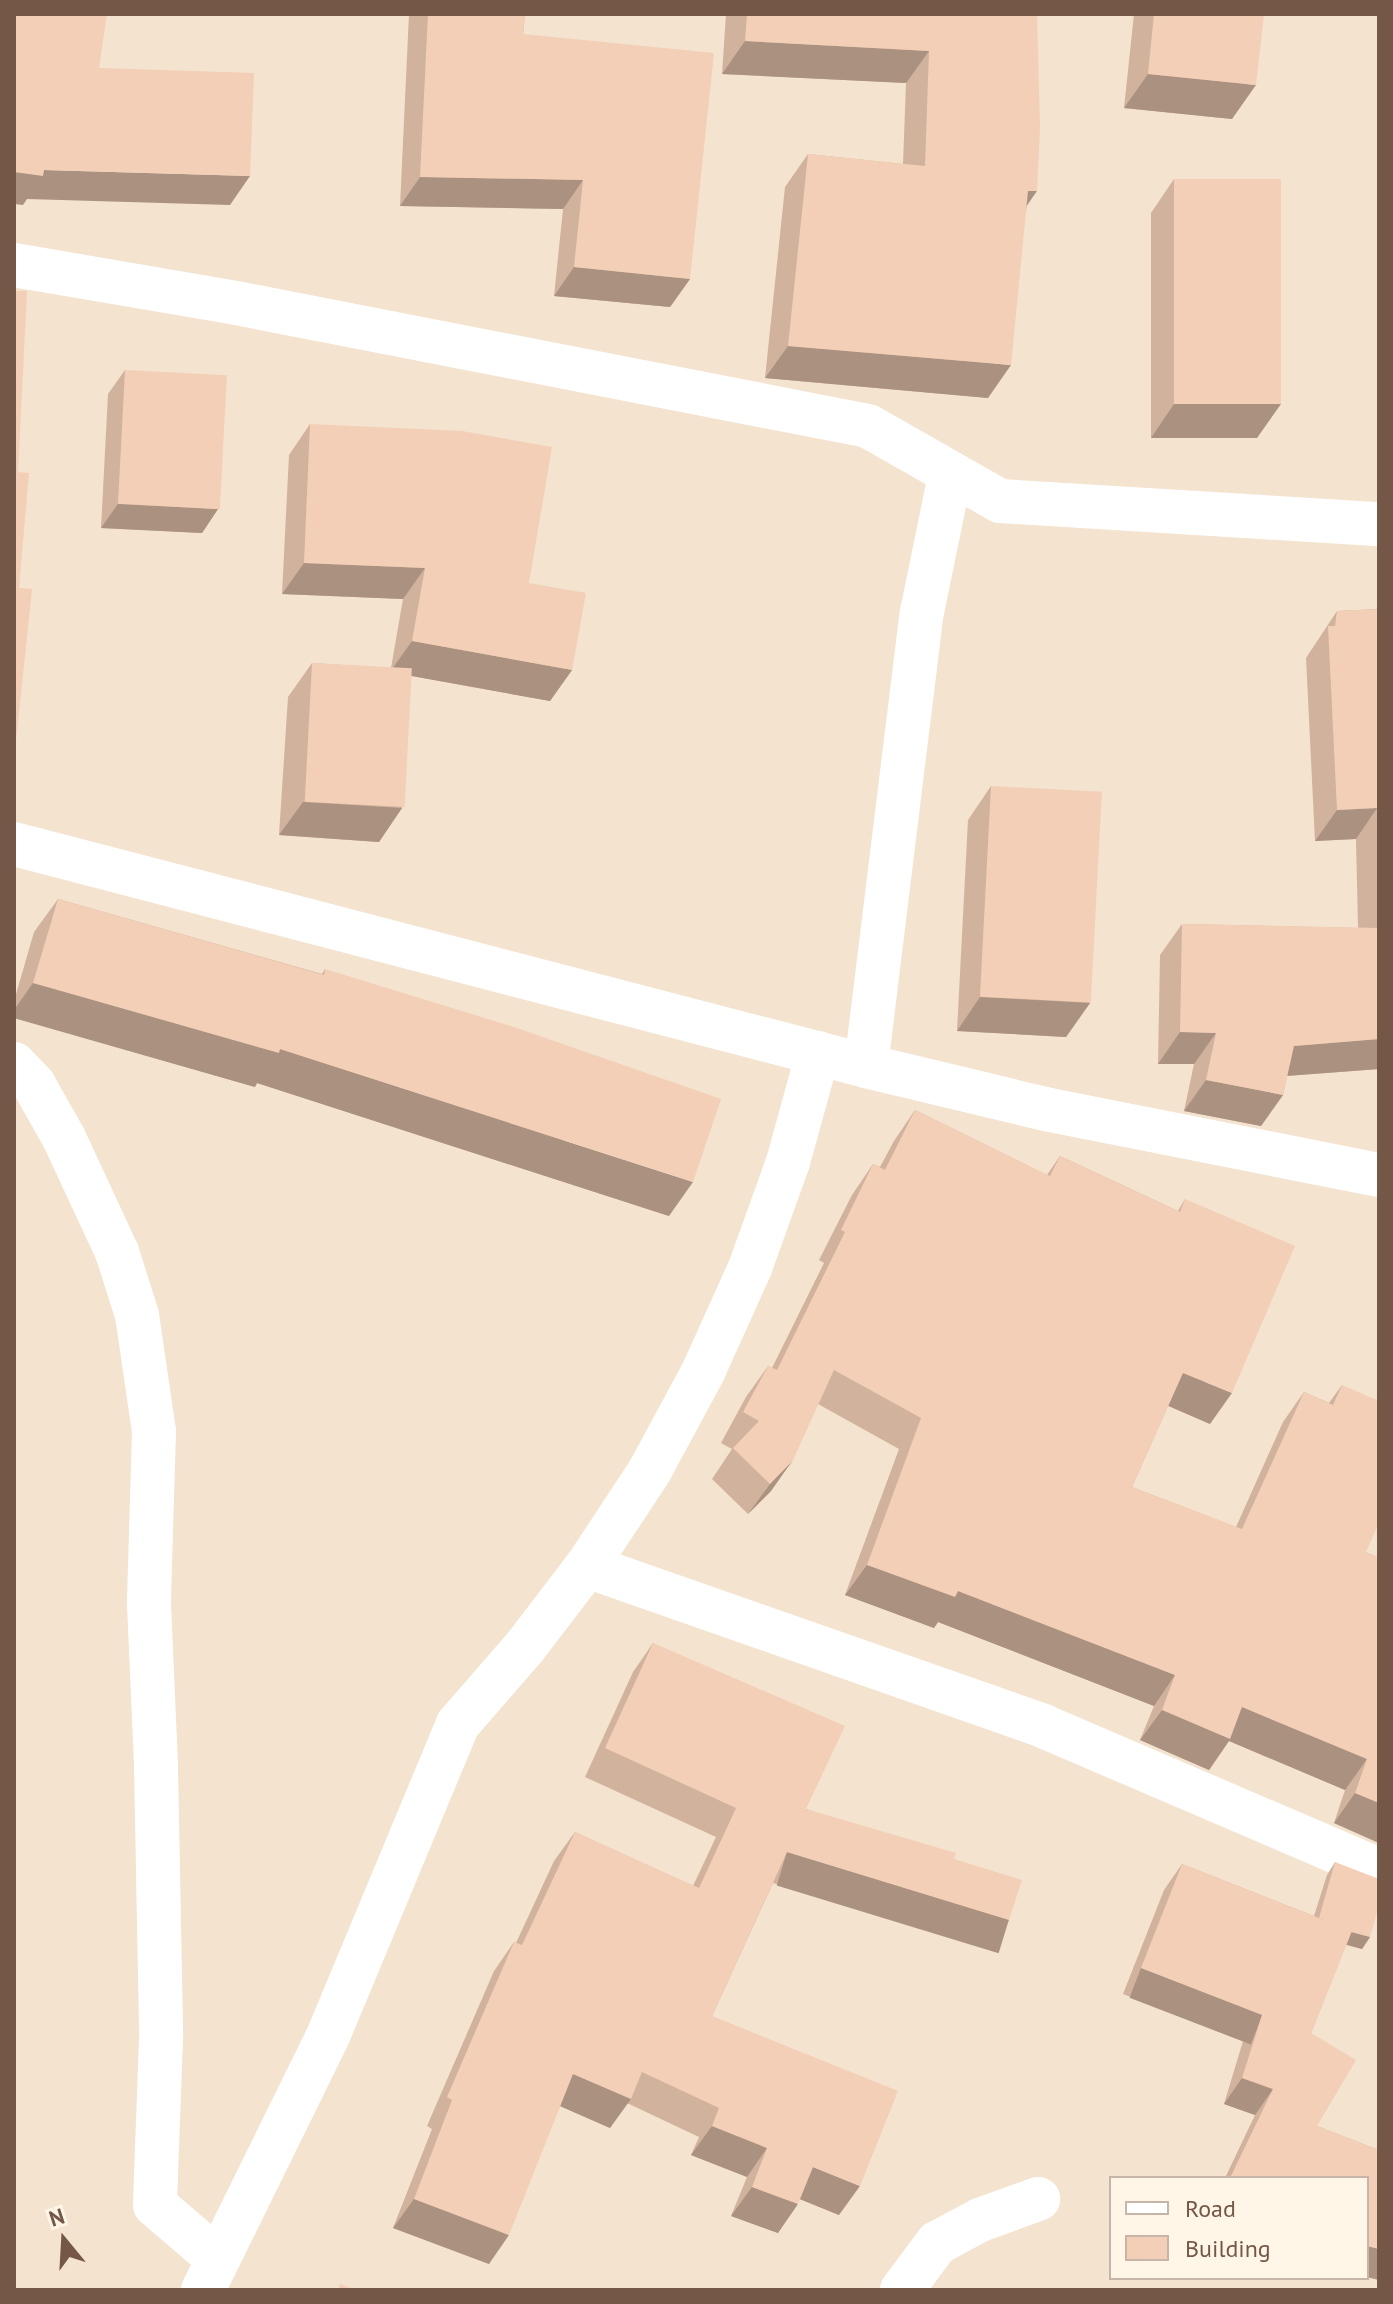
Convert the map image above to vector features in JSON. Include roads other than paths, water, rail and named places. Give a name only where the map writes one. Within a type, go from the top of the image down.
[{"type":"street","points":[[14,265],[236,303],[868,426],[950,476],[1000,501],[1379,524]]},
{"type":"street","points":[[866,1066],[922,612],[950,476]]},
{"type":"street","points":[[14,844],[866,1066],[1045,1109],[1379,1175]]},
{"type":"street","points":[[14,1064],[34,1085],[64,1138],[117,1252],[137,1315],[154,1431],[149,1604],[156,1767],[161,2039],[155,2205],[211,2274],[328,2036],[458,1724],[525,1647],[587,1566],[649,1472],[703,1372],[750,1268],[788,1162],[818,1053]]},
{"type":"street","points":[[587,1566],[1043,1726],[1379,1870]]},
{"type":"street","points":[[902,2290],[937,2243],[980,2220],[1038,2199]]}]
